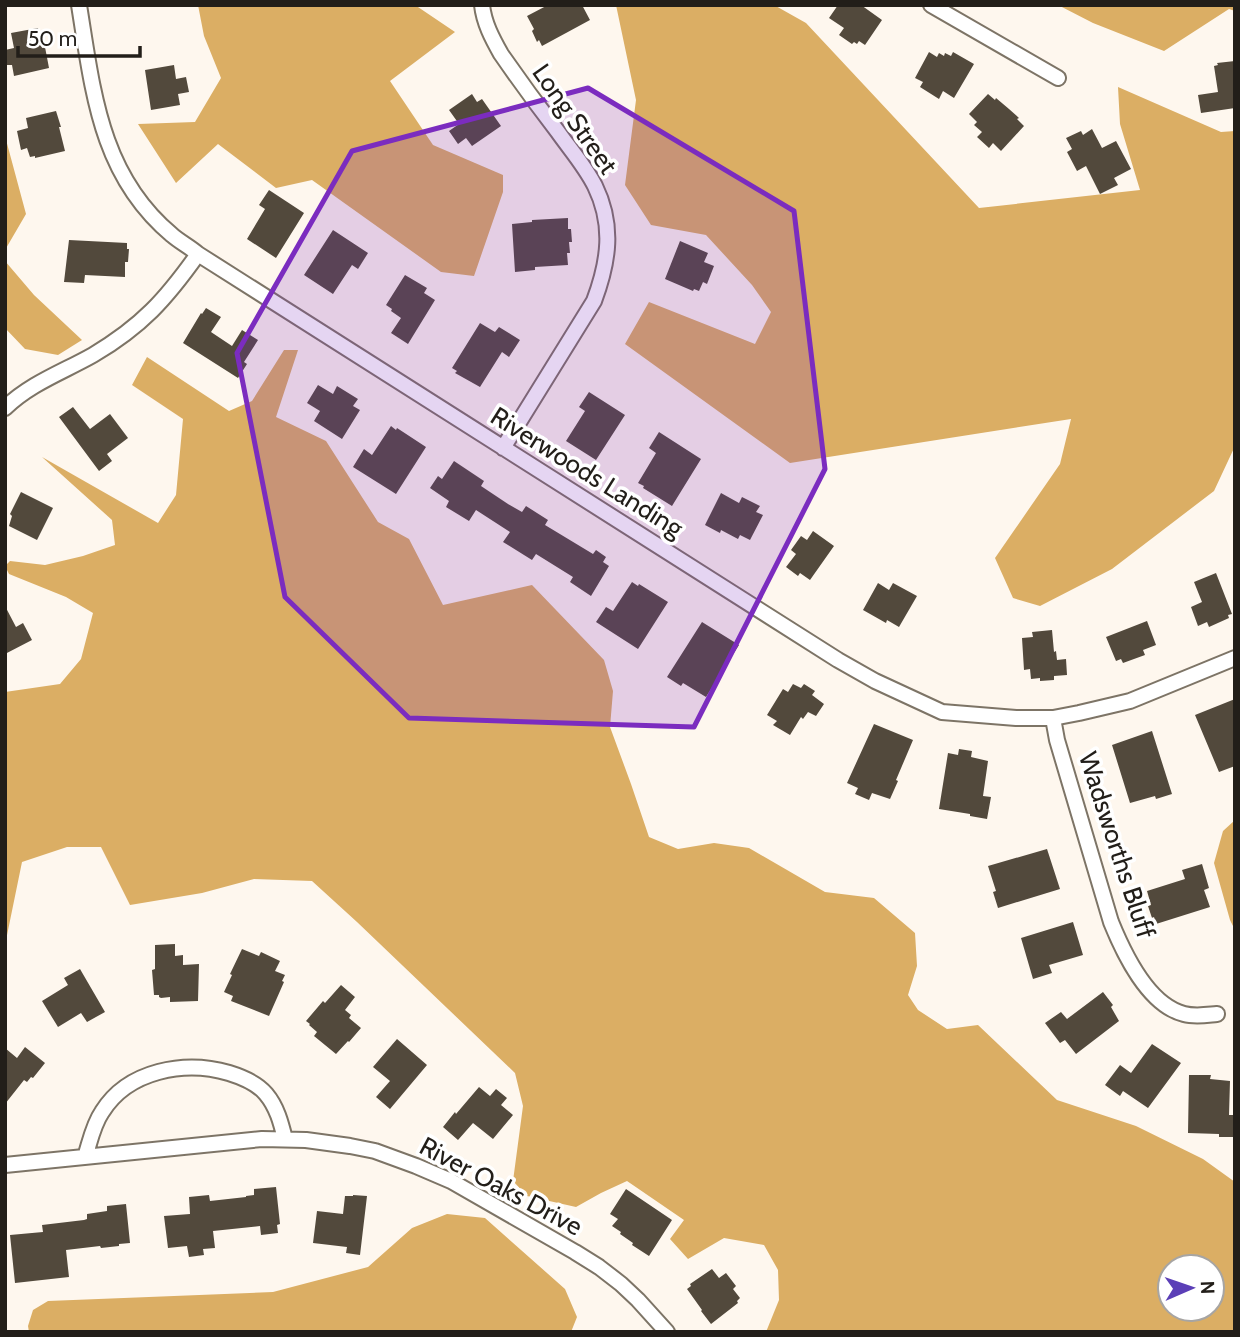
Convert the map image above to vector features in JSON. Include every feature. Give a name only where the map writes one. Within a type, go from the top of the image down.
[{"type":"street","name":"Riverwoods Landing","points":[[79,5],[97,110],[104,134],[130,187],[171,234],[198,254],[502,448],[875,681],[942,712],[1054,718],[1130,701],[1235,658]]},
{"type":"street","name":"Long Street","points":[[482,5],[483,15],[501,54],[582,165],[594,186],[603,208],[607,230],[607,253],[594,301],[502,448]]},
{"type":"street","points":[[931,5],[1058,78]]},
{"type":"street","points":[[5,408],[29,388],[90,356],[134,328],[176,284],[198,254]]},
{"type":"street","name":"Wadsworths Bluff","points":[[1054,718],[1111,922],[1132,966],[1147,987],[1172,1009],[1200,1016],[1217,1014]]},
{"type":"street","points":[[85,1157],[102,1111],[116,1096],[145,1077],[184,1067],[219,1070],[255,1084],[274,1105],[285,1139]]},
{"type":"street","name":"River Oaks Drive","points":[[5,1165],[262,1139],[323,1142],[374,1152],[451,1181],[599,1267],[638,1300],[667,1332]]},
{"type":"highlighted area","points":[[588,88],[794,211],[825,469],[694,727],[409,718],[285,597],[237,353],[352,151]]},
{"type":"shaded area","points":[[198,5],[415,5],[455,32],[390,81],[433,145],[503,175],[503,192],[474,276],[441,272],[312,180],[276,188],[218,144],[176,183],[138,124],[195,122],[221,78],[204,36]]},
{"type":"shaded area","points":[[616,5],[774,5],[806,23],[979,208],[1140,190],[1120,124],[1118,87],[1221,132],[1235,131],[1235,446],[1214,491],[1112,569],[1040,606],[1013,598],[995,558],[1060,464],[1071,419],[790,463],[625,344],[649,302],[755,344],[771,312],[752,285],[706,235],[651,225],[625,185],[636,100]]},
{"type":"shaded area","points":[[1058,5],[1235,5],[1235,11],[1229,9],[1164,51],[1093,23]]},
{"type":"shaded area","points":[[5,136],[26,214],[5,250]]},
{"type":"shaded area","points":[[5,261],[34,295],[82,340],[58,355],[25,349],[5,328]]},
{"type":"shaded area","points":[[284,350],[298,350],[276,417],[326,441],[378,522],[409,539],[443,605],[532,585],[604,660],[613,691],[610,727],[649,837],[678,849],[714,843],[749,848],[825,892],[874,898],[915,933],[917,966],[908,995],[918,1010],[947,1029],[978,1025],[1057,1100],[1136,1126],[1203,1159],[1235,1182],[1235,1332],[766,1332],[779,1300],[778,1270],[764,1245],[724,1238],[688,1259],[670,1239],[684,1220],[627,1181],[576,1207],[527,1196],[513,1181],[523,1106],[515,1073],[312,881],[254,879],[202,893],[130,905],[101,847],[67,847],[22,862],[5,945],[5,692],[60,684],[81,659],[93,613],[66,597],[9,574],[5,566],[10,561],[45,565],[115,545],[112,520],[42,457],[158,523],[176,495],[183,419],[132,385],[147,357],[229,411],[252,401]]},
{"type":"shaded area","points":[[1235,820],[1235,930],[1214,863],[1223,831]]},
{"type":"shaded area","points":[[447,1214],[485,1218],[565,1289],[577,1317],[571,1332],[29,1332],[33,1310],[48,1301],[273,1292],[368,1267],[412,1228]]},
{"type":"building","points":[[548,5],[582,5],[590,20],[542,46],[539,40],[537,42],[527,16]]},
{"type":"building","points":[[838,5],[861,5],[882,20],[865,45],[859,41],[852,44],[839,35],[844,28],[829,18]]},
{"type":"building","points":[[38,28],[49,68],[14,76],[12,65],[7,65],[5,53],[5,50],[14,48],[11,33]]},
{"type":"building","points":[[929,52],[937,57],[939,53],[951,56],[953,52],[974,64],[954,98],[943,91],[939,99],[920,87],[923,82],[915,78]]},
{"type":"building","points":[[1235,61],[1235,108],[1201,113],[1198,95],[1218,92],[1214,66],[1218,65],[1217,63]]},
{"type":"building","points":[[174,65],[176,79],[186,77],[189,92],[178,94],[180,105],[151,110],[145,70]]},
{"type":"building","points":[[472,94],[477,102],[482,99],[501,126],[472,146],[466,138],[458,144],[449,131],[459,124],[449,110]]},
{"type":"building","points":[[988,94],[1009,109],[1024,126],[1001,151],[993,143],[989,148],[977,137],[982,132],[974,125],[977,122],[969,114]]},
{"type":"building","points":[[56,111],[65,151],[30,157],[27,148],[21,150],[17,131],[28,128],[26,118]]},
{"type":"building","points":[[1092,129],[1102,148],[1116,141],[1131,169],[1114,178],[1118,185],[1100,194],[1086,166],[1077,171],[1067,152],[1072,149],[1066,138],[1081,131],[1083,135]]},
{"type":"building","points":[[269,190],[304,213],[276,258],[247,239],[265,209],[259,205]]},
{"type":"building","points":[[568,218],[572,242],[569,242],[570,253],[567,253],[568,265],[535,267],[535,270],[515,272],[512,224]]},
{"type":"building","points":[[333,230],[368,253],[358,269],[352,265],[333,294],[304,275]]},
{"type":"building","points":[[69,240],[127,243],[129,249],[128,262],[125,262],[125,277],[85,275],[84,283],[64,282]]},
{"type":"building","points":[[680,241],[708,253],[704,262],[714,266],[707,284],[703,282],[699,291],[665,279]]},
{"type":"building","points":[[405,275],[427,288],[424,293],[435,300],[408,344],[391,333],[401,318],[386,305]]},
{"type":"building","points":[[206,308],[221,317],[211,332],[232,346],[242,330],[258,340],[244,362],[247,364],[238,378],[183,343]]},
{"type":"building","points":[[480,323],[495,332],[499,327],[520,340],[509,357],[502,352],[480,387],[455,373],[457,371],[452,368]]},
{"type":"building","points":[[318,385],[333,394],[337,386],[358,399],[353,406],[360,410],[342,439],[314,421],[320,411],[307,403]]},
{"type":"building","points":[[589,392],[625,415],[596,460],[566,441],[585,411],[579,407]]},
{"type":"building","points":[[73,407],[90,429],[110,414],[128,438],[107,454],[112,461],[99,471],[59,417]]},
{"type":"building","points":[[391,426],[426,447],[396,494],[353,467],[364,449],[372,455]]},
{"type":"building","points":[[659,432],[701,459],[672,506],[638,483],[656,453],[649,448]]},
{"type":"building","points":[[454,461],[484,481],[481,486],[508,504],[522,512],[526,506],[548,520],[545,525],[593,554],[596,550],[606,557],[603,562],[609,566],[591,596],[570,582],[573,577],[536,554],[532,560],[503,542],[510,532],[476,510],[469,521],[446,507],[449,501],[430,488],[438,476],[442,479]]},
{"type":"building","points":[[21,492],[53,508],[37,540],[9,526],[12,516],[10,514]]},
{"type":"building","points":[[721,493],[739,503],[742,497],[760,506],[756,512],[763,515],[750,540],[740,535],[738,539],[721,530],[720,533],[705,525]]},
{"type":"building","points":[[813,531],[834,546],[810,580],[800,573],[798,576],[786,567],[796,554],[791,550],[801,536],[807,540]]},
{"type":"building","points":[[1216,573],[1232,614],[1209,627],[1207,622],[1198,626],[1191,607],[1202,602],[1194,582]]},
{"type":"building","points":[[632,582],[668,602],[638,649],[596,622],[606,607],[613,611]]},
{"type":"building","points":[[878,583],[889,590],[893,583],[917,596],[899,627],[863,610]]},
{"type":"building","points":[[5,606],[16,627],[23,623],[32,640],[5,654]]},
{"type":"building","points":[[1147,621],[1156,645],[1143,650],[1145,655],[1123,663],[1121,659],[1116,661],[1106,637]]},
{"type":"building","points":[[702,622],[739,645],[706,697],[667,677]]},
{"type":"building","points":[[1052,630],[1054,652],[1056,651],[1057,660],[1066,659],[1067,675],[1054,676],[1054,680],[1031,679],[1030,669],[1024,670],[1022,638],[1033,637],[1032,632]]},
{"type":"building","points":[[793,684],[801,688],[804,684],[815,691],[812,695],[824,704],[816,716],[808,712],[803,719],[801,717],[790,735],[773,725],[777,721],[767,715],[783,689],[788,692]]},
{"type":"building","points":[[1235,699],[1235,766],[1219,772],[1195,715]]},
{"type":"building","points":[[874,724],[913,740],[890,799],[872,793],[869,800],[855,794],[858,788],[847,783]]},
{"type":"building","points":[[1152,731],[1172,794],[1130,803],[1112,745]]},
{"type":"building","points":[[959,749],[972,751],[971,757],[988,761],[983,796],[991,797],[987,819],[939,809],[948,753],[958,755]]},
{"type":"building","points":[[1047,849],[1060,889],[998,908],[988,866]]},
{"type":"building","points":[[1202,864],[1209,888],[1204,890],[1210,907],[1156,924],[1148,906],[1151,905],[1147,891],[1185,879],[1182,870]]},
{"type":"building","points":[[1073,922],[1083,955],[1049,965],[1052,973],[1033,979],[1021,938]]},
{"type":"building","points":[[175,944],[175,956],[183,955],[183,965],[199,964],[198,1001],[170,1002],[170,997],[161,998],[154,995],[152,970],[155,969],[155,945]]},
{"type":"building","points":[[242,949],[259,956],[261,952],[280,961],[275,971],[285,975],[282,981],[284,982],[269,1016],[231,1001],[233,996],[224,992]]},
{"type":"building","points":[[80,969],[105,1012],[87,1022],[81,1013],[58,1027],[42,1001],[68,985],[64,978]]},
{"type":"building","points":[[341,985],[355,997],[345,1010],[351,1015],[349,1018],[361,1028],[336,1054],[314,1036],[317,1032],[306,1021]]},
{"type":"building","points":[[1103,992],[1113,1005],[1111,1007],[1119,1021],[1076,1054],[1065,1040],[1060,1043],[1045,1023],[1061,1012],[1067,1019]]},
{"type":"building","points":[[397,1039],[427,1065],[390,1109],[376,1097],[390,1081],[373,1067]]},
{"type":"building","points":[[1152,1044],[1181,1063],[1148,1108],[1123,1091],[1120,1096],[1105,1085],[1120,1065],[1131,1073]]},
{"type":"building","points":[[25,1047],[45,1063],[33,1078],[27,1082],[24,1080],[5,1104],[5,1048],[17,1058]]},
{"type":"building","points":[[1189,1075],[1211,1075],[1210,1079],[1230,1081],[1229,1115],[1235,1115],[1235,1137],[1188,1133]]},
{"type":"building","points":[[479,1087],[490,1096],[496,1089],[507,1098],[501,1105],[513,1115],[493,1139],[473,1123],[458,1140],[443,1127]]},
{"type":"building","points":[[276,1187],[280,1224],[277,1225],[278,1233],[261,1235],[260,1226],[213,1231],[215,1248],[203,1249],[204,1255],[189,1257],[187,1246],[168,1248],[164,1216],[190,1214],[189,1197],[209,1195],[210,1201],[246,1197],[254,1195],[254,1189]]},
{"type":"building","points":[[626,1189],[672,1220],[649,1256],[632,1245],[633,1243],[612,1226],[618,1219],[610,1214]]},
{"type":"building","points":[[345,1196],[367,1196],[360,1255],[346,1253],[347,1247],[313,1243],[317,1211],[343,1214]]},
{"type":"building","points":[[126,1204],[130,1243],[66,1250],[69,1277],[15,1283],[10,1235],[43,1232],[42,1225],[84,1220],[87,1219],[87,1214],[107,1211],[107,1206]]},
{"type":"building","points":[[712,1269],[719,1278],[726,1273],[736,1286],[733,1289],[740,1298],[738,1303],[711,1324],[687,1289]]}]
